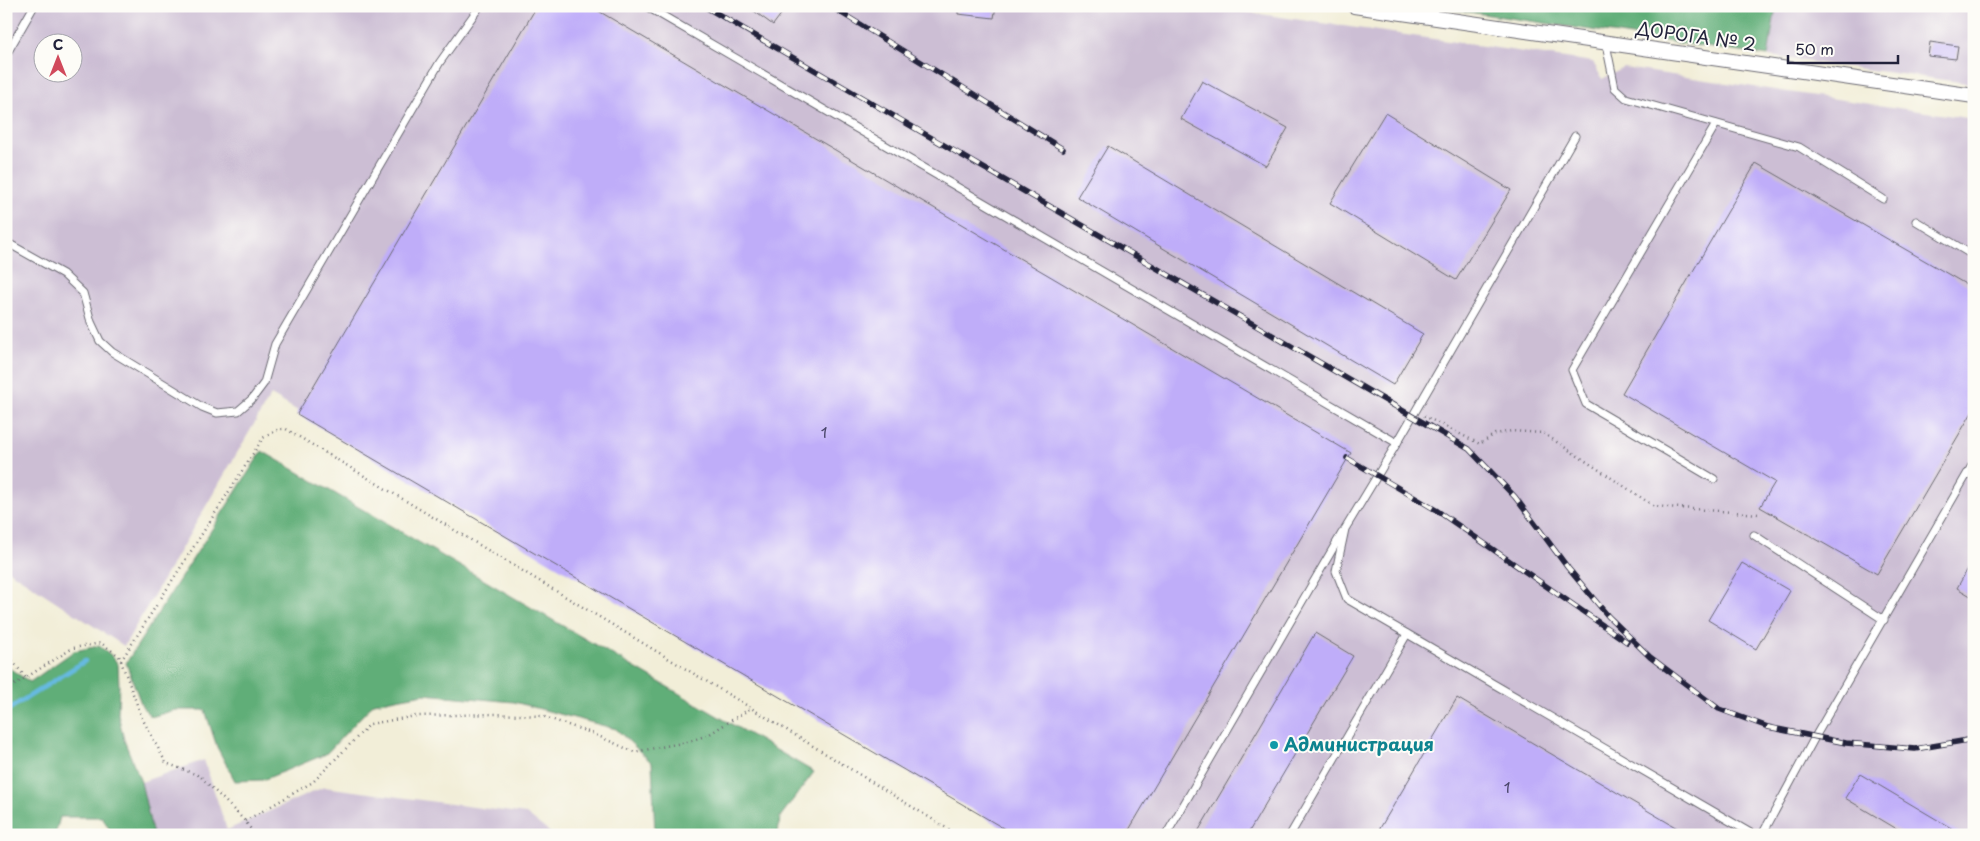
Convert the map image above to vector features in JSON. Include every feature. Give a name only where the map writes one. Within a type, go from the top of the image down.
[{"type":"street","name":"ДОРОГА № 2","points":[[1354,6],[1974,96]]},
{"type":"lane","points":[[6,55],[34,6]]},
{"type":"lane","points":[[6,242],[64,274],[83,293],[91,322],[100,341],[112,352],[202,408],[217,413],[238,411],[252,399],[264,383],[275,344],[440,62],[480,6]]},
{"type":"lane","points":[[646,6],[1397,443]]},
{"type":"lane","points":[[1606,44],[1615,88],[1626,98],[1799,147],[1883,199]]},
{"type":"lane","points":[[1714,479],[1586,404],[1572,370],[1716,124]]},
{"type":"lane","points":[[1166,835],[1575,136]]},
{"type":"lane","points":[[1916,221],[1974,256]]},
{"type":"lane","points":[[1762,835],[1815,737],[1974,462]]},
{"type":"lane","points":[[1345,529],[1336,571],[1347,600],[1754,835]]},
{"type":"lane","points":[[1754,535],[1884,620]]},
{"type":"lane","points":[[1290,835],[1407,634]]},
{"type":"path","points":[[1415,411],[1480,444],[1495,434],[1512,431],[1543,433],[1654,506],[1759,514]]},
{"type":"path","points":[[121,661],[264,438],[278,428],[286,429],[752,708],[958,835]]},
{"type":"path","points":[[6,690],[73,648],[100,643],[119,656],[142,718],[166,763],[200,776],[245,820],[255,835]]},
{"type":"path","points":[[6,653],[26,678]]},
{"type":"path","points":[[245,820],[313,782],[370,724],[416,716],[495,714],[542,716],[594,734],[634,752],[687,742],[708,735],[752,708]]},
{"type":"shaded area","points":[[6,6],[1204,6],[1593,62],[1602,79],[1624,68],[1974,119],[1974,835],[1015,835],[271,395],[124,646],[6,569]]},
{"type":"shaded area","points":[[1776,6],[1974,6],[1974,84],[1768,56]]},
{"type":"shaded area","points":[[204,760],[227,830],[324,787],[526,814],[553,835],[153,835],[141,782]]},
{"type":"green space","points":[[1428,6],[1776,6],[1768,56]]},
{"type":"green space","points":[[262,451],[814,772],[780,817],[778,835],[655,835],[652,763],[616,729],[514,702],[424,694],[374,703],[326,754],[263,780],[235,781],[217,747],[205,710],[175,710],[151,717],[142,706],[126,663]]},
{"type":"green space","points":[[99,646],[111,655],[118,664],[118,714],[124,740],[141,782],[153,835],[113,835],[102,817],[60,817],[55,835],[6,835],[6,666],[30,682],[74,651]]},
{"type":"building","points":[[537,6],[590,6],[1351,453],[1126,835],[1015,835],[297,414]]},
{"type":"building","points":[[747,6],[772,6],[782,13],[773,25]]},
{"type":"building","points":[[958,6],[996,6],[994,18],[958,14]]},
{"type":"building","points":[[1930,42],[1958,46],[1956,59],[1928,56]]},
{"type":"building","points":[[1202,81],[1288,128],[1266,166],[1181,119]]},
{"type":"building","points":[[1385,113],[1511,190],[1456,280],[1330,203]]},
{"type":"building","points":[[1108,146],[1423,334],[1393,385],[1077,197]]},
{"type":"building","points":[[1756,163],[1974,289],[1974,409],[1877,574],[1760,507],[1775,482],[1622,393]]},
{"type":"building","points":[[1974,558],[1974,598],[1957,588]]},
{"type":"building","points":[[1742,563],[1790,591],[1756,649],[1708,620]]},
{"type":"building","name":"Администрация","points":[[1315,633],[1353,656],[1247,835],[1196,835]]},
{"type":"building","points":[[1457,698],[1531,742],[1689,835],[1376,835]]},
{"type":"building","points":[[1860,774],[1963,835],[1907,835],[1845,798]]},
{"type":"waterway","points":[[6,711],[85,661]]},
{"type":"railway","points":[[704,6],[1469,449],[1515,497],[1568,568],[1608,616],[1650,657],[1719,709],[1768,727],[1846,743],[1915,749],[1974,739]]},
{"type":"railway","points":[[830,6],[1063,149]]},
{"type":"railway","points":[[1347,458],[1436,510],[1627,642]]},
{"type":"place","name":"Администрация","points":[[1274,745]]}]
